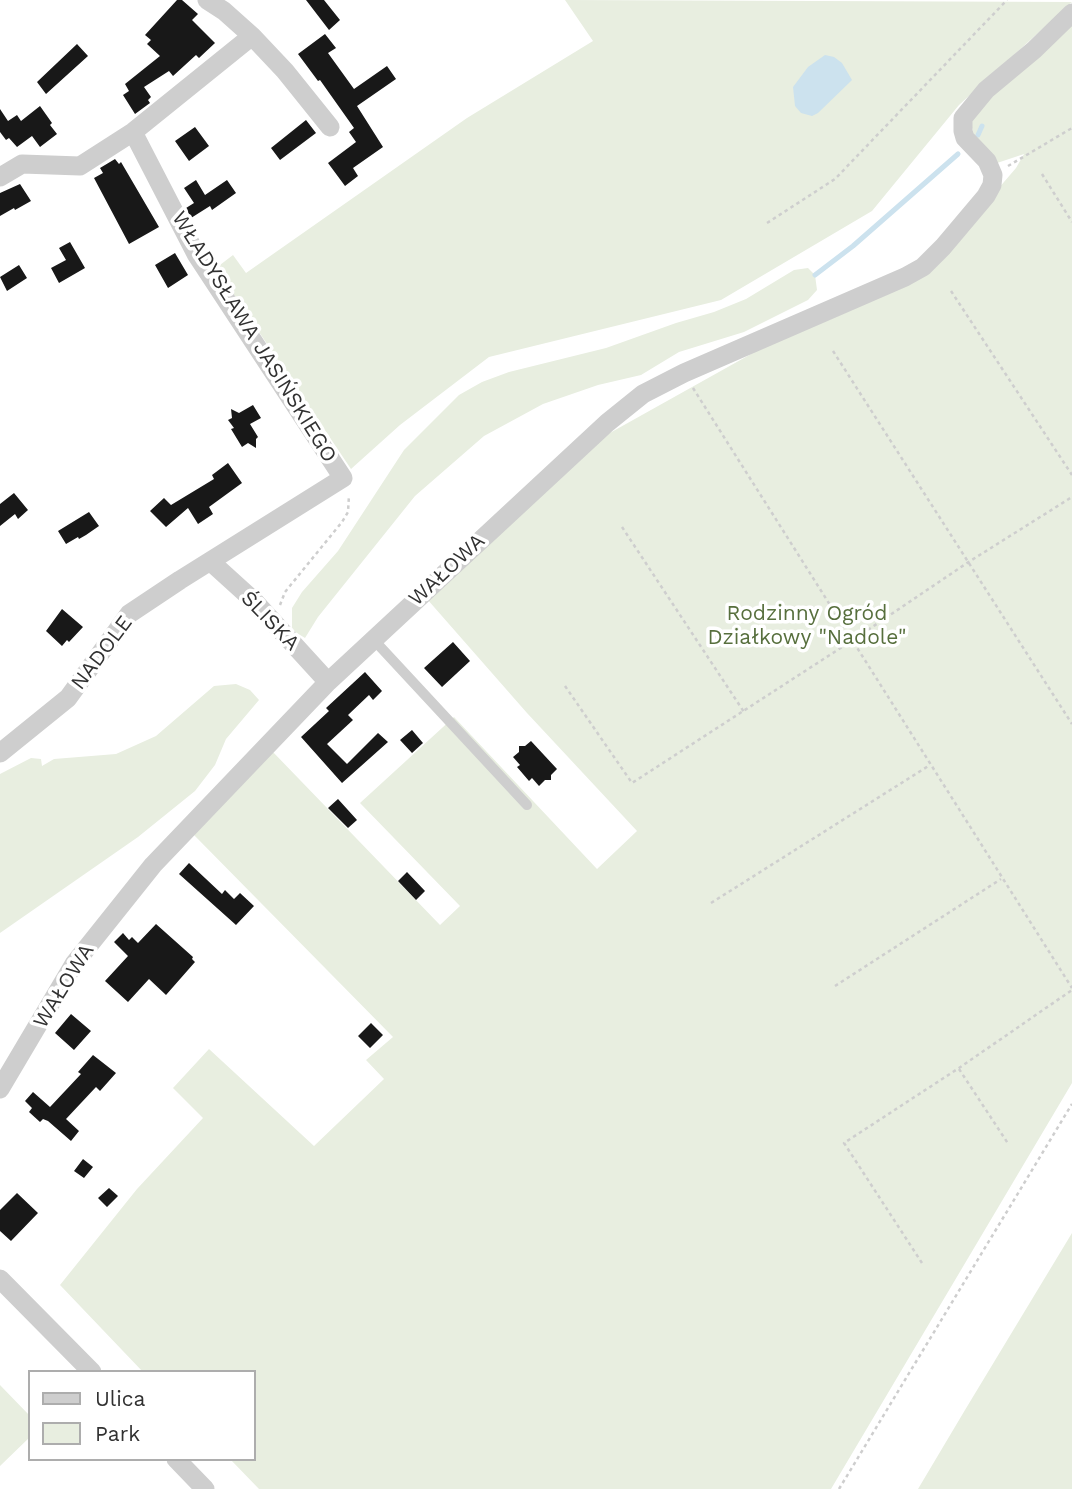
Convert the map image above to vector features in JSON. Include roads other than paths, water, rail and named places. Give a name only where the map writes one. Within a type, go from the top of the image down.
[{"type":"street","points":[[207,0],[231,6],[252,36],[285,71],[330,127]]},
{"type":"street","name":"WAŁOWA","points":[[0,1089],[74,964],[153,865],[328,682],[607,423],[643,394],[684,373],[905,277],[922,267],[943,247],[986,196],[993,175],[986,160],[965,138],[963,118],[971,105],[1072,13]]},
{"type":"street","points":[[0,177],[22,164],[80,166],[132,132],[252,36]]},
{"type":"street","name":"WŁADYSŁAWA JASIŃSKIEGO","points":[[132,132],[196,254],[343,478],[211,562]]},
{"type":"street","name":"ŚLISKA","points":[[211,562],[254,601],[328,682]]},
{"type":"street","name":"NADOLE","points":[[0,753],[68,698],[130,614],[211,562]]},
{"type":"street","points":[[0,1279],[90,1370]]},
{"type":"street","points":[[178,1461],[205,1489]]},
{"type":"lane","points":[[373,639],[527,805]]},
{"type":"water","points":[[825,55],[842,63],[852,80],[818,113],[812,116],[801,113],[795,106],[793,87],[808,67]]},
{"type":"waterway","points":[[978,135],[982,126]]},
{"type":"waterway","points":[[815,275],[853,246],[958,154]]},
{"type":"park label","name":"Rodzinny Ogród Działkowy \"Nadole\"","points":[[807,626]]}]
